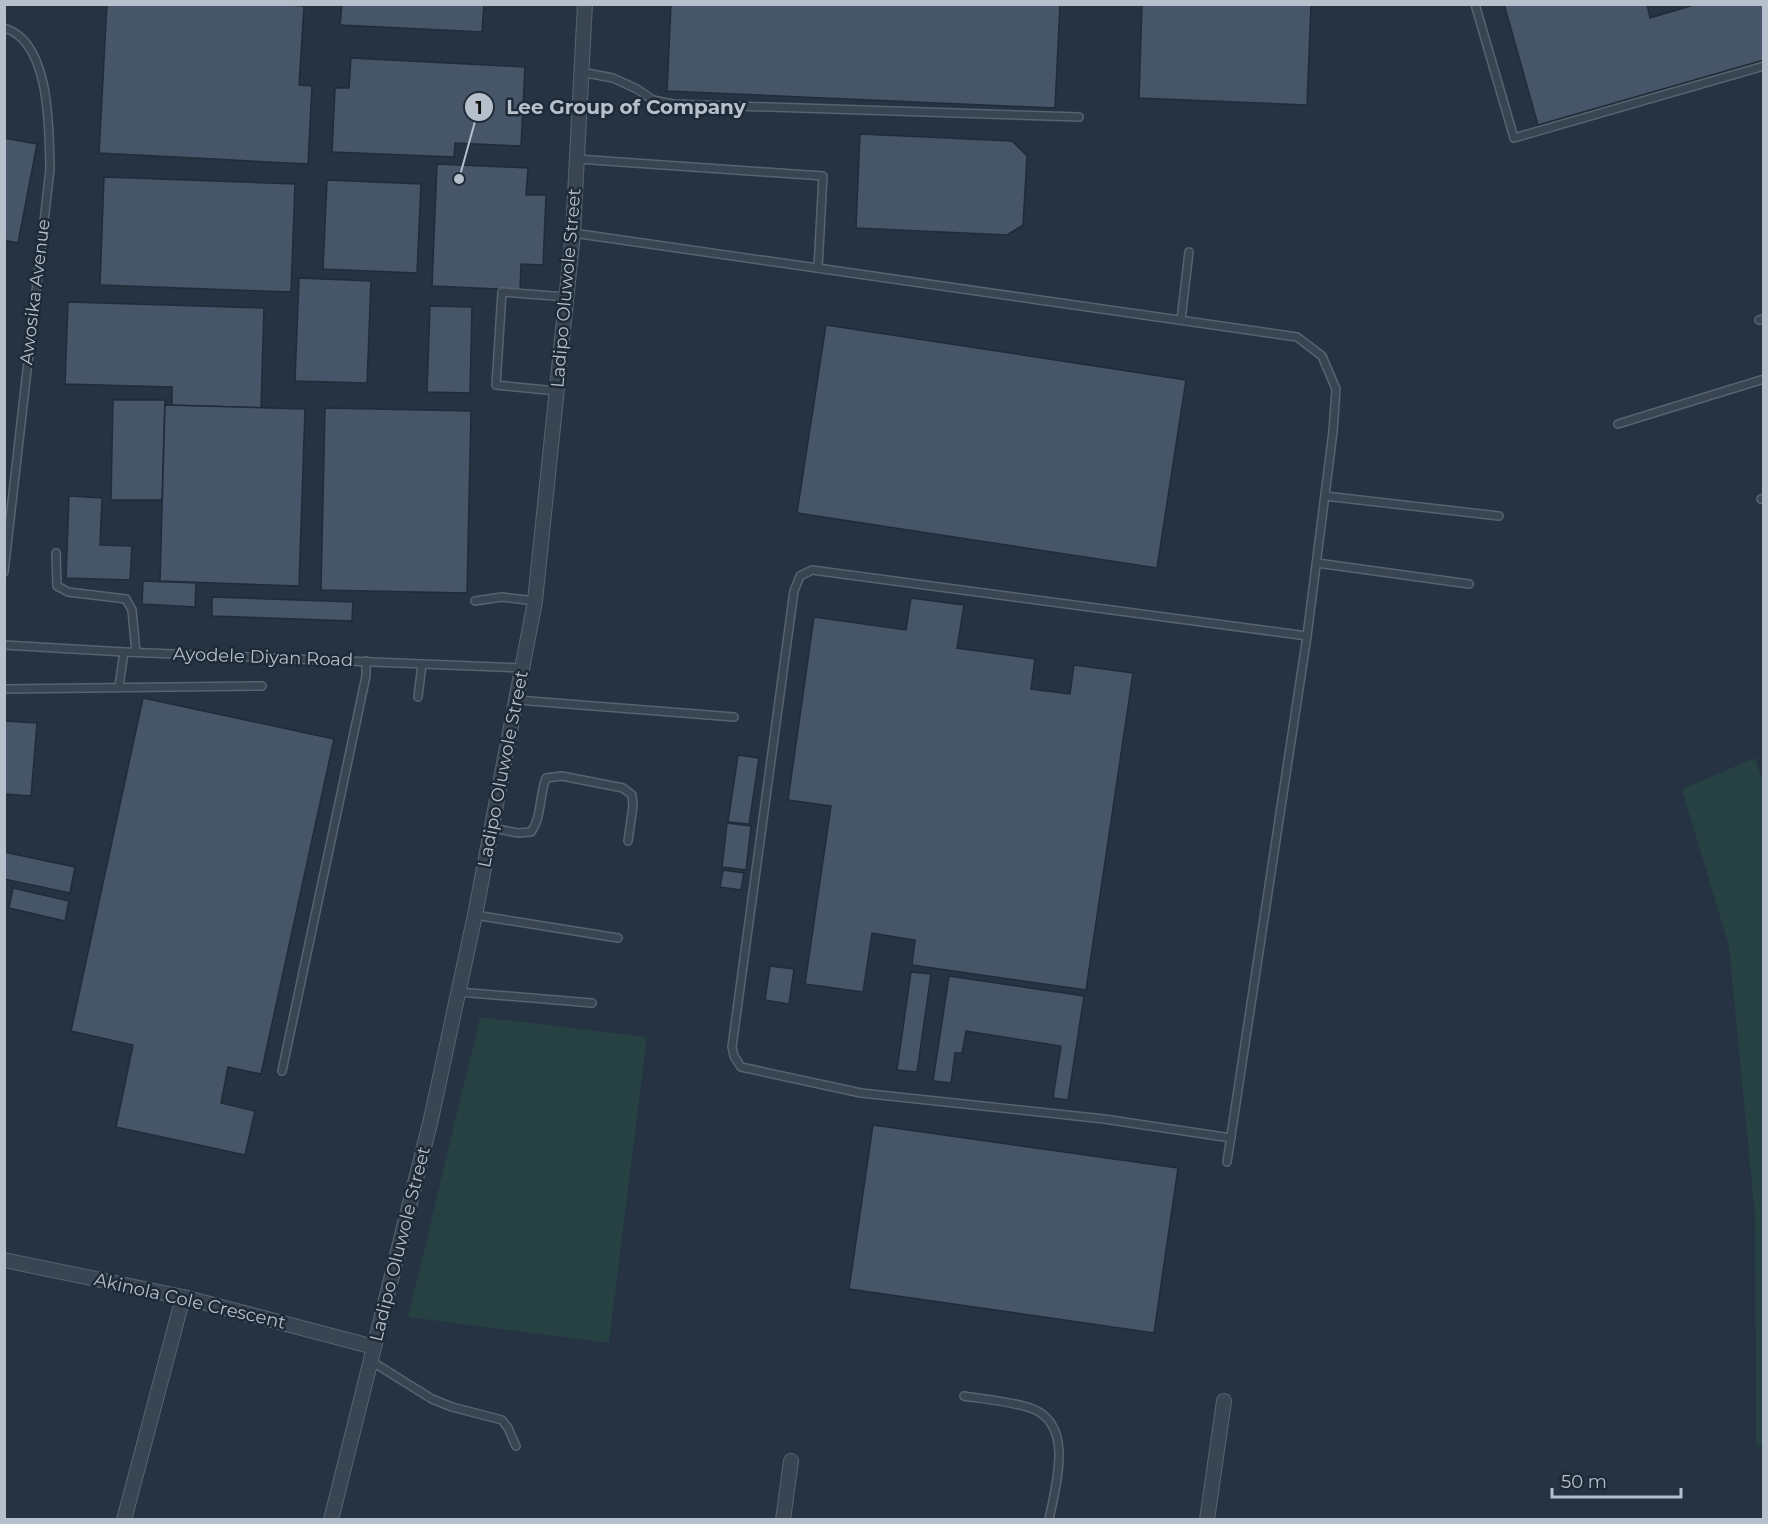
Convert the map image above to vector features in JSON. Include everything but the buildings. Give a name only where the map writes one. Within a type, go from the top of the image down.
[{"type":"street","name":"Ladipo Oluwole Street","points":[[331,1520],[430,1119],[458,993],[517,700],[534,601],[573,233],[585,4]]},
{"type":"street","name":"Akinola Cole Crescent","points":[[4,1260],[183,1297],[372,1354]]},
{"type":"street","points":[[124,1520],[183,1297]]},
{"type":"street","points":[[1207,1520],[1224,1401]]},
{"type":"street","points":[[783,1520],[791,1461]]},
{"type":"lane","points":[[1475,4],[1514,138],[1764,66]]},
{"type":"lane","name":"Awosika Avenue","points":[[4,28],[26,40],[40,70],[49,116],[50,169],[4,572]]},
{"type":"lane","points":[[581,72],[613,78],[637,89],[653,100],[673,104],[1079,117]]},
{"type":"lane","points":[[577,159],[823,176],[818,268]]},
{"type":"lane","points":[[573,233],[1297,337],[1322,356],[1336,389],[1325,496],[1307,636],[1227,1162]]},
{"type":"lane","points":[[1181,320],[1189,252]]},
{"type":"lane","points":[[557,391],[496,385],[502,292],[567,297]]},
{"type":"lane","points":[[1618,424],[1764,378]]},
{"type":"lane","points":[[1325,496],[1499,516]]},
{"type":"lane","points":[[56,553],[57,586],[68,592],[126,599],[132,610],[136,652]]},
{"type":"lane","points":[[1317,563],[1469,584]]},
{"type":"lane","points":[[1231,1138],[1104,1119],[861,1093],[741,1067],[734,1056],[732,1047],[794,591],[800,576],[812,570],[1307,636]]},
{"type":"lane","points":[[475,601],[502,597],[534,601]]},
{"type":"lane","name":"Ayodele Diyan Road","points":[[4,645],[522,668]]},
{"type":"lane","points":[[119,686],[124,652]]},
{"type":"lane","points":[[282,1071],[366,676],[366,661]]},
{"type":"lane","points":[[418,697],[422,664]]},
{"type":"lane","points":[[4,689],[262,686]]},
{"type":"lane","points":[[517,700],[621,706],[734,717]]},
{"type":"lane","points":[[492,828],[518,833],[531,832],[538,823],[541,790],[546,778],[562,776],[623,788],[632,795],[633,806],[628,841]]},
{"type":"lane","points":[[475,915],[562,927],[618,938]]},
{"type":"lane","points":[[458,993],[592,1004]]},
{"type":"lane","points":[[372,1354],[432,1399],[452,1407],[502,1420],[516,1446]]},
{"type":"lane","points":[[964,1396],[1034,1409],[1050,1422],[1058,1436],[1060,1456],[1049,1520]]},
{"type":"green space","points":[[1755,758],[1764,786],[1763,1446],[1756,1445],[1755,1216],[1729,947],[1682,789]]},
{"type":"green space","points":[[480,1017],[647,1037],[609,1343],[408,1317]]},
{"type":"place","name":"Lee Group of Company","points":[[459,179]]}]
